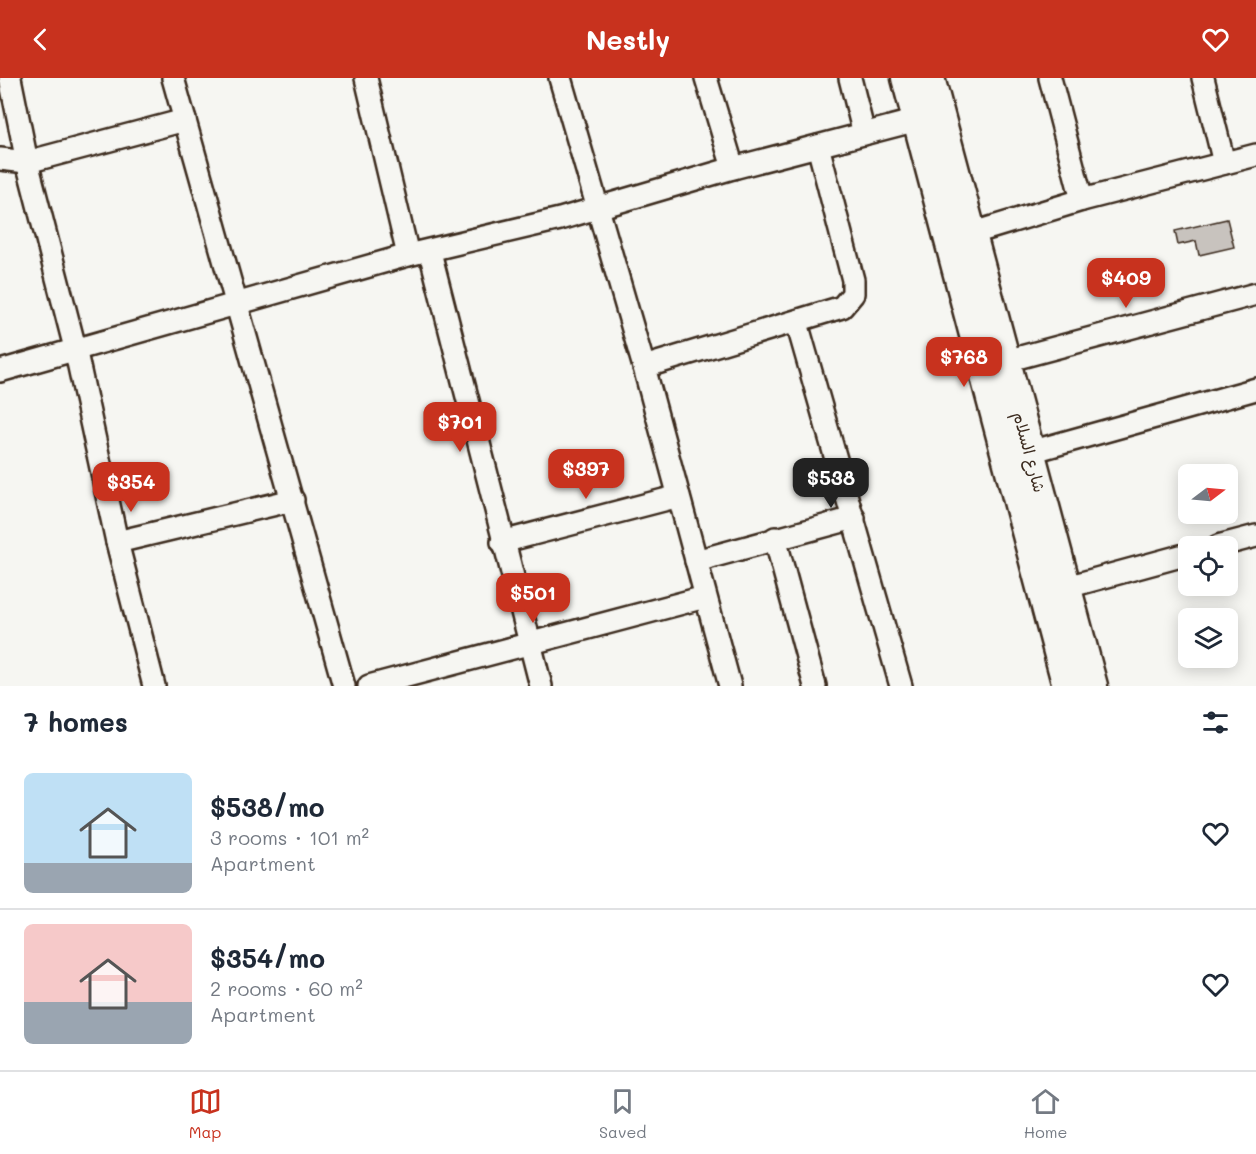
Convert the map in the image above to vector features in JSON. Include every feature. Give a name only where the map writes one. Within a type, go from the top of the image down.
[{"type":"main road","name":"شارع السلام","points":[[906,78],[1067,686]]},
{"type":"main road","name":"شارع السلام","points":[[930,78],[1093,686]]},
{"type":"street","points":[[10,78],[27,162],[75,348],[117,542],[154,686]]},
{"type":"street","points":[[173,78],[344,686]]},
{"type":"street","points":[[366,78],[408,255]]},
{"type":"street","points":[[560,78],[644,367],[730,686]]},
{"type":"street","points":[[706,78],[733,168]]},
{"type":"street","points":[[850,78],[864,134]]},
{"type":"street","points":[[1050,78],[1082,200]]},
{"type":"street","points":[[1203,78],[1224,163]]},
{"type":"street","points":[[0,159],[27,162],[185,120]]},
{"type":"street","points":[[0,371],[408,255],[430,252],[597,209],[733,168],[917,120]]},
{"type":"street","points":[[644,367],[842,307],[853,294],[853,280],[818,146]]},
{"type":"street","points":[[970,234],[1082,200],[1256,155]]},
{"type":"street","points":[[430,252],[502,542],[541,686]]},
{"type":"street","points":[[1005,361],[1256,294]]},
{"type":"street","points":[[797,322],[901,686]]},
{"type":"street","points":[[1030,452],[1256,389]]},
{"type":"street","points":[[502,542],[679,496]]},
{"type":"street","points":[[117,542],[293,500]]},
{"type":"street","points":[[696,561],[854,518]]},
{"type":"street","points":[[1238,541],[1256,536]]},
{"type":"street","points":[[776,538],[815,686]]},
{"type":"street","points":[[1067,587],[1178,557]]},
{"type":"street","points":[[369,686],[705,597]]},
{"type":"building","points":[[1227,219],[1234,247],[1199,255],[1196,241],[1178,245],[1175,231]]}]
